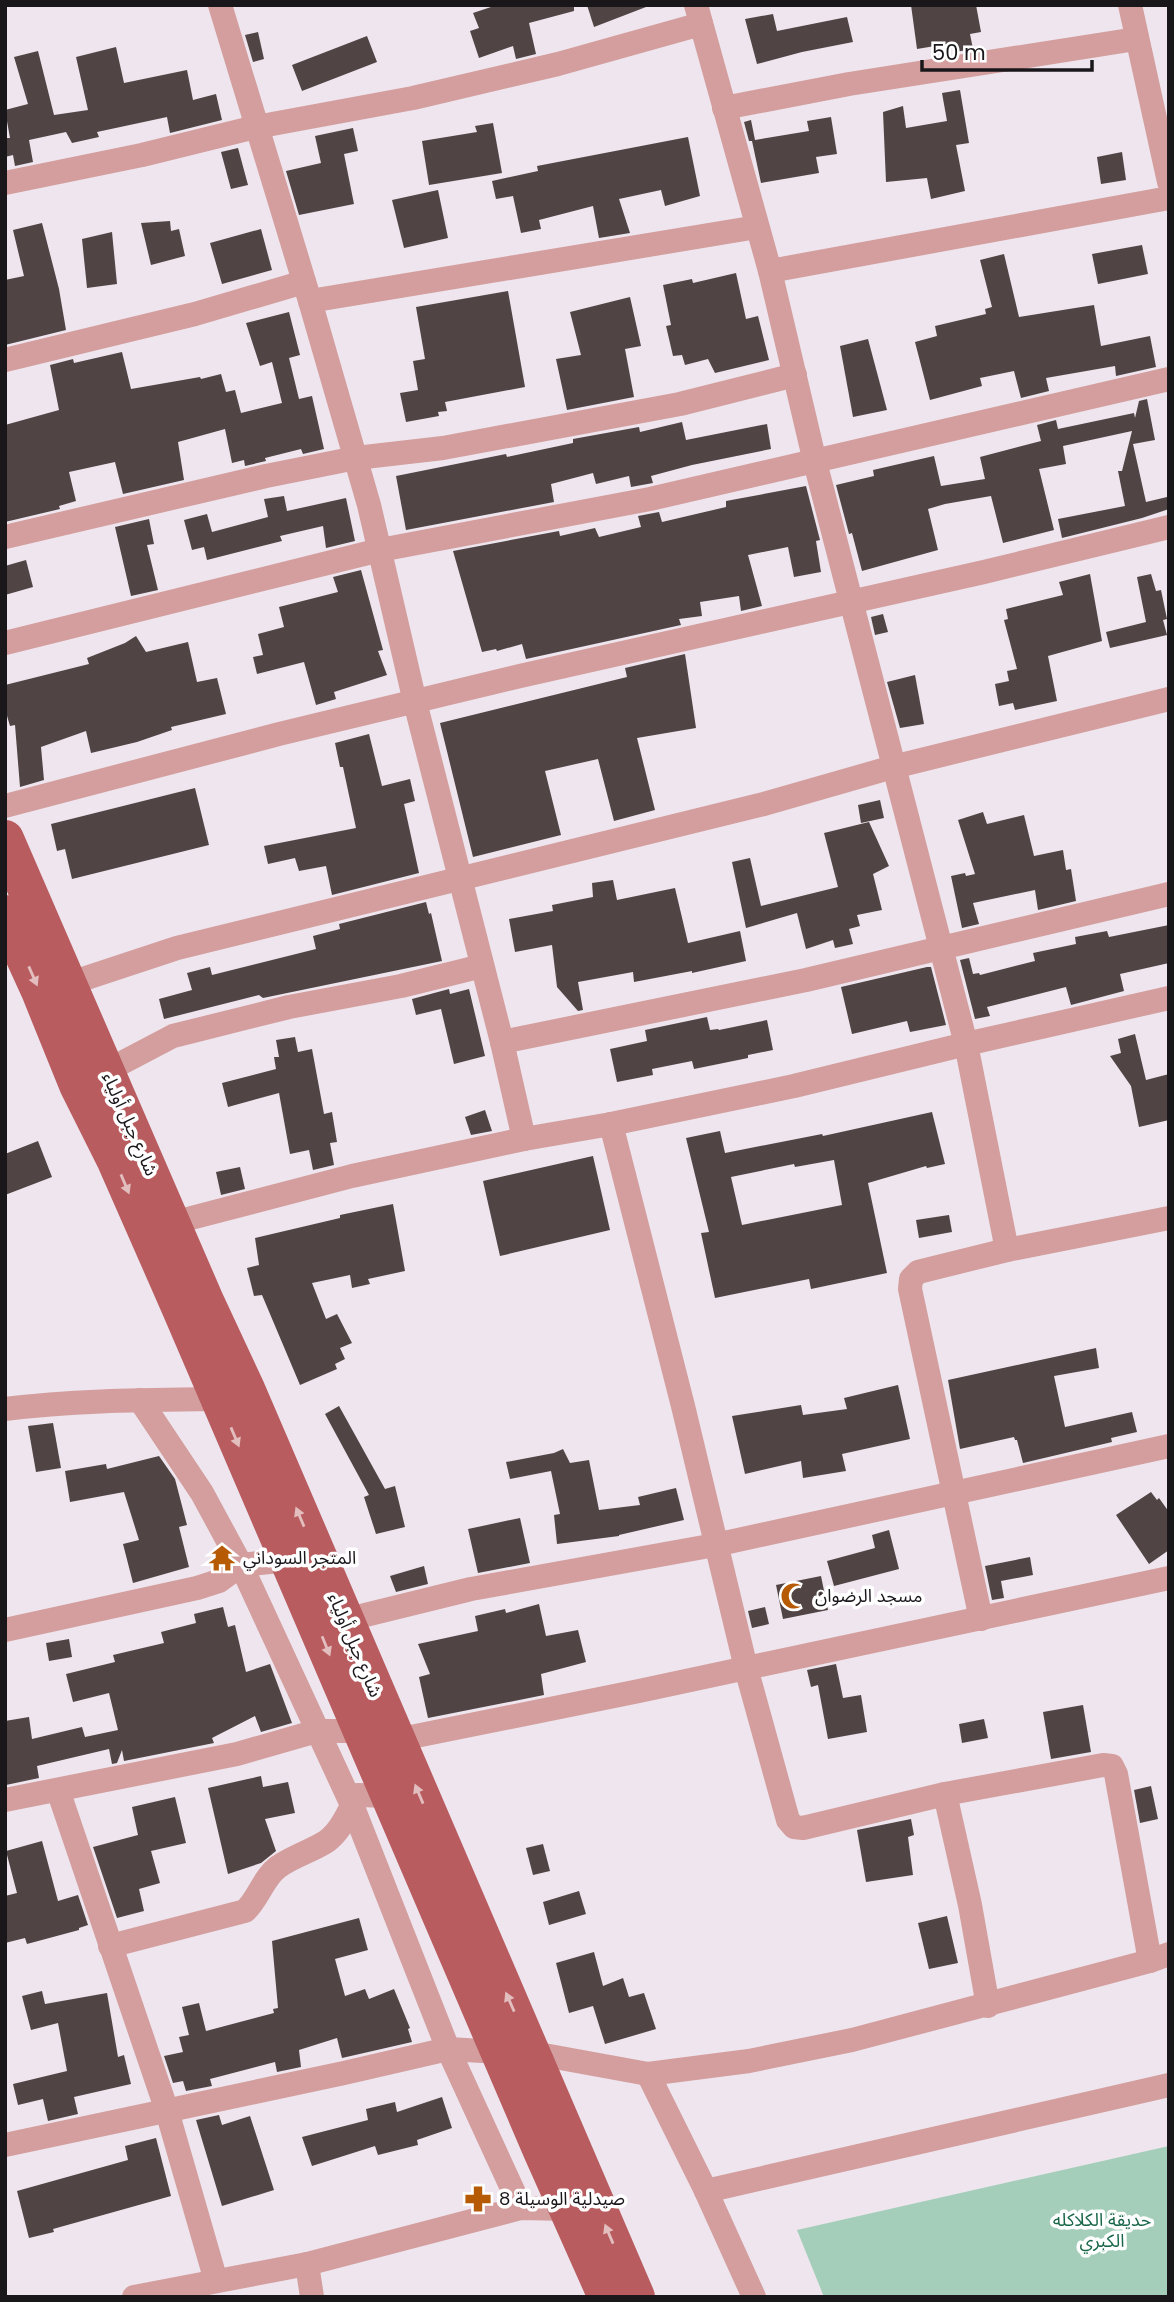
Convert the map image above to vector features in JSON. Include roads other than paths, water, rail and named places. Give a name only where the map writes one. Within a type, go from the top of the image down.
[{"type":"main road","name":"شارع جبل أولياء","points":[[5,839],[68,984],[116,1161],[345,1620],[379,1735],[389,1796],[636,2297]]},
{"type":"main road","name":"شارع جبل أولياء","points":[[5,914],[40,991],[93,1078],[172,1223],[289,1560],[379,1735],[516,2052],[567,2208],[607,2297]]},
{"type":"street","points":[[220,5],[356,458],[524,1139]]},
{"type":"street","points":[[1129,5],[1169,182]]},
{"type":"street","points":[[5,183],[142,155],[256,127],[413,98],[558,64],[699,14],[770,271],[815,462],[966,1044],[1007,1250]]},
{"type":"street","points":[[724,108],[849,84],[1136,39]]},
{"type":"street","points":[[770,271],[1169,198]]},
{"type":"street","points":[[5,360],[195,314],[307,292],[757,227]]},
{"type":"street","points":[[5,537],[356,458],[443,448],[680,404],[795,376]]},
{"type":"street","points":[[5,643],[380,550],[650,499],[1169,379]]},
{"type":"street","points":[[5,806],[279,734],[520,676],[1169,527]]},
{"type":"street","points":[[68,984],[177,948],[764,804],[893,767],[1169,699]]},
{"type":"street","points":[[502,1042],[806,980],[1169,894]]},
{"type":"street","points":[[93,1078],[173,1035],[289,1007],[401,986],[482,965]]},
{"type":"street","points":[[172,1223],[352,1176],[794,1086],[1169,998]]},
{"type":"street","points":[[5,2145],[448,2049],[516,2052],[648,2074],[749,2061],[852,2040],[988,2006],[1159,1958],[1112,1766],[1103,1765],[945,1794],[803,1828],[794,1826],[788,1820],[746,1668],[611,1124]]},
{"type":"street","points":[[981,1619],[910,1289],[911,1279],[918,1272],[1007,1250],[1169,1218]]},
{"type":"street","points":[[5,1409],[233,1394]]},
{"type":"street","points":[[140,1400],[202,1493],[242,1565],[352,1805],[448,2049],[521,2208]]},
{"type":"street","points":[[345,1620],[471,1589],[715,1545],[1169,1446]]},
{"type":"street","points":[[5,1630],[197,1588],[219,1581],[242,1565],[289,1560]]},
{"type":"street","points":[[5,1800],[237,1754],[317,1731],[379,1735],[746,1668],[1169,1578]]},
{"type":"street","points":[[58,1790],[167,2111],[216,2281]]},
{"type":"street","points":[[945,1794],[971,1905],[988,2006]]},
{"type":"street","points":[[110,1946],[245,1911],[278,1867],[328,1840],[338,1831],[358,1795],[389,1796]]},
{"type":"street","points":[[648,2074],[706,2191],[754,2297]]},
{"type":"street","points":[[706,2191],[1169,2085]]},
{"type":"street","points":[[136,2296],[307,2264],[521,2208],[567,2208]]},
{"type":"street","points":[[307,2264],[312,2297]]},
{"type":"place","name":"المتجر السوداني","points":[[222,1558]]},
{"type":"place","name":"مسجد الرضوان","points":[[794,1596]]},
{"type":"place","name":"صيدلية الوسيلة 8","points":[[478,2199]]},
{"type":"park label","name":"حديقة الكلاكله الكبري","points":[[1102,2230]]}]
